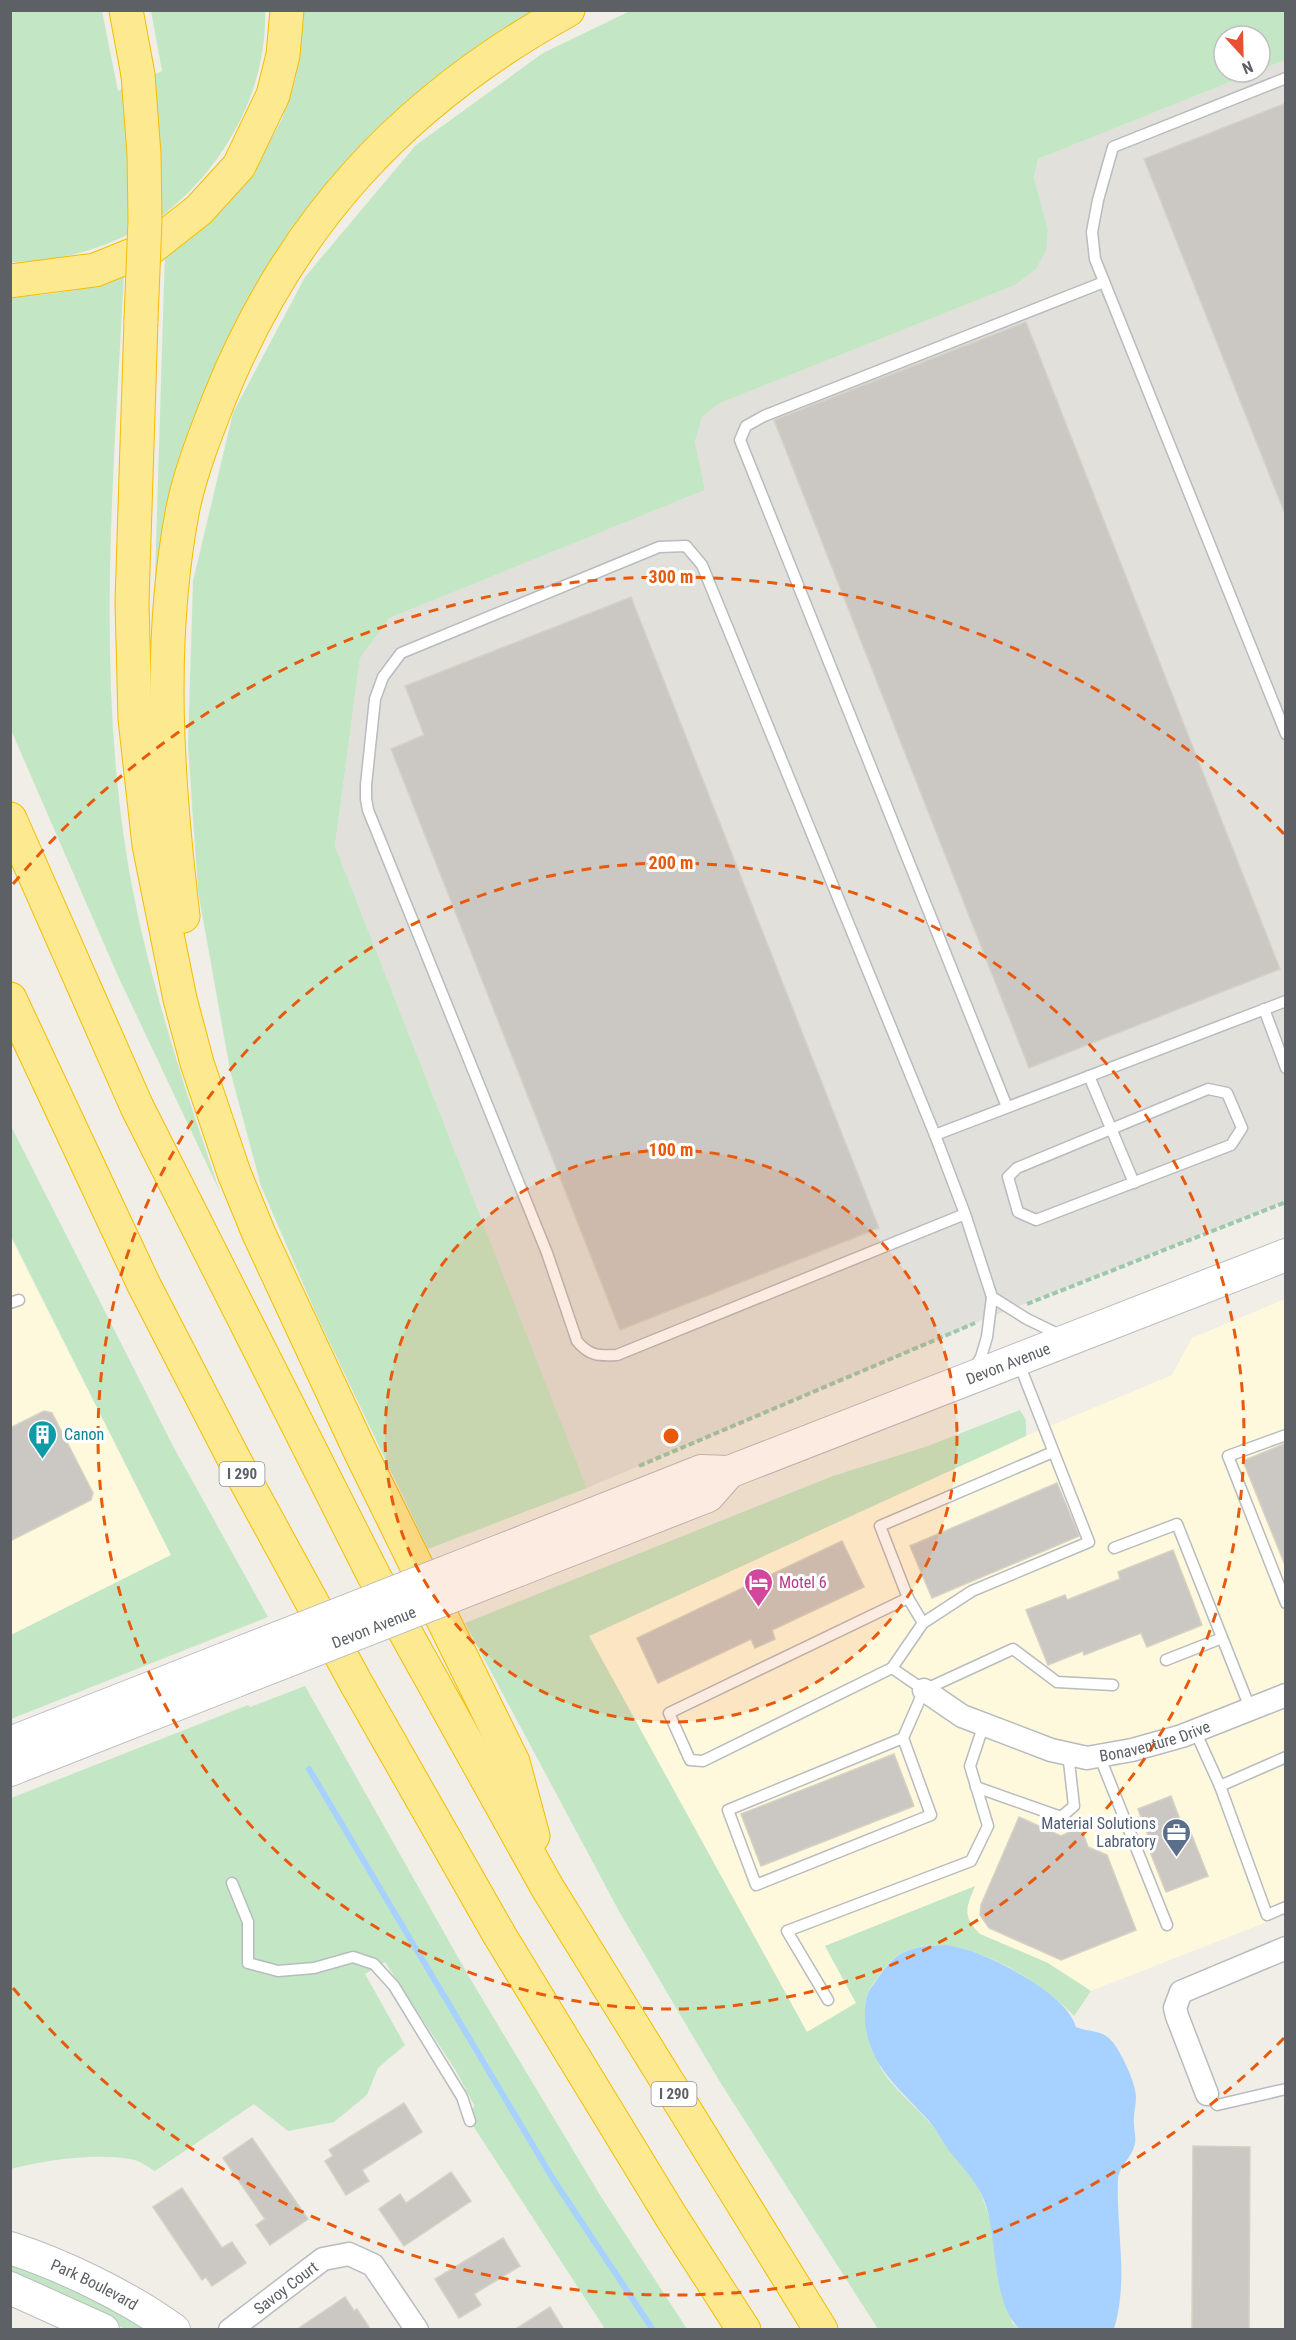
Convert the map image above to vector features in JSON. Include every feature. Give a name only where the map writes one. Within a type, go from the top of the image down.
[{"type":"highway","points":[[126,10],[138,75],[144,154],[145,220],[132,602],[135,719],[149,845],[180,999],[197,1063],[234,1173],[263,1243],[360,1451],[513,1762],[547,1887]]},
{"type":"highway","points":[[10,281],[95,270],[152,247],[199,210],[239,166],[273,95],[283,55],[287,10]]},
{"type":"highway","points":[[234,1173],[186,941],[172,828],[167,657],[172,588],[184,506],[206,432],[240,348],[285,267],[339,193],[386,142],[458,81],[526,34],[568,10]]},
{"type":"highway","name":"I 290","points":[[10,819],[137,1107],[374,1576],[547,1887],[821,2330]]},
{"type":"highway","name":"I 290","points":[[10,999],[144,1285],[236,1463],[454,1860],[672,2218],[744,2330]]},
{"type":"highway","points":[[10,1031],[105,1202]]},
{"type":"main road","name":"Devon Avenue","points":[[10,1770],[230,1670],[513,1559],[708,1496],[729,1472],[1286,1255]]},
{"type":"main road","name":"Devon Avenue","points":[[10,1743],[230,1670]]},
{"type":"main road","name":"Park Boulevard","points":[[10,2248],[27,2253],[117,2295],[174,2330]]},
{"type":"main road","name":"Park Boulevard","points":[[10,2288],[103,2330]]},
{"type":"street","name":"Bonaventure Drive","points":[[924,1690],[963,1716],[1051,1750],[1087,1758],[1132,1750],[1195,1731],[1286,1695]]},
{"type":"street","points":[[1208,2094],[1177,2016],[1175,2008],[1181,1992],[1286,1948]]},
{"type":"street","name":"Savoy Court","points":[[230,2330],[323,2259],[349,2254],[373,2265],[409,2327]]},
{"type":"lane","points":[[1286,78],[1113,147],[1098,200],[1092,232],[1095,259],[1286,734]]},
{"type":"lane","points":[[1006,1107],[740,440],[746,426],[764,416],[1104,282]]},
{"type":"lane","points":[[965,1214],[617,1355],[598,1356],[585,1351],[577,1341],[547,1253],[368,810],[366,785],[375,699],[383,677],[400,653],[659,547],[686,546],[702,565],[935,1135],[965,1214],[992,1297],[987,1337],[981,1357],[969,1377]]},
{"type":"lane","points":[[935,1135],[1286,1001]]},
{"type":"lane","points":[[1264,1010],[1286,1068]]},
{"type":"lane","points":[[1089,1076],[1134,1183]]},
{"type":"lane","points":[[1208,1089],[1227,1093],[1242,1128],[1231,1145],[1134,1183],[1036,1221],[1018,1212],[1008,1177],[1017,1168],[1208,1089]]},
{"type":"lane","points":[[992,1297],[1027,1320],[1068,1339]]},
{"type":"lane","points":[[908,1598],[669,1713],[690,1760],[703,1761],[892,1668],[923,1623],[972,1591],[1089,1542],[1017,1359]]},
{"type":"lane","points":[[1286,1435],[1228,1456],[1286,1603]]},
{"type":"lane","points":[[923,1623],[908,1598],[879,1526],[1053,1452]]},
{"type":"lane","points":[[1114,1548],[1177,1524],[1250,1708]]},
{"type":"lane","points":[[1166,1660],[1222,1638]]},
{"type":"lane","points":[[903,1738],[728,1810],[756,1885],[931,1815],[903,1738],[924,1690],[1013,1649],[1057,1682],[1113,1685]]},
{"type":"lane","points":[[892,1668],[924,1690]]},
{"type":"lane","points":[[828,2000],[787,1931],[971,1861],[988,1826],[970,1767],[984,1724]]},
{"type":"lane","points":[[1195,1731],[1220,1786],[1267,1915],[1286,1907]]},
{"type":"lane","points":[[976,1787],[1061,1817],[1074,1806],[1068,1753]]},
{"type":"lane","points":[[1099,1755],[1167,1925]]},
{"type":"lane","points":[[1220,1786],[1286,1757]]},
{"type":"lane","points":[[232,1883],[248,1922],[248,1963],[278,1971],[314,1968],[353,1957],[374,1964],[394,1986],[462,2097],[470,2121]]},
{"type":"lane","points":[[1208,2094],[1217,2105],[1286,2089]]},
{"type":"path","points":[[1029,1303],[1286,1202]]},
{"type":"path","points":[[631,1470],[978,1322]]},
{"type":"shaded area","points":[[1285,60],[1285,1202],[978,1322],[587,1488],[335,846],[360,657],[388,618],[705,490],[695,442],[702,417],[720,403],[1015,285],[1048,230],[1034,178],[1038,159],[1225,84],[1272,84],[1272,65]]},
{"type":"shaded area","points":[[10,1236],[171,1555],[11,1635],[10,1635]]},
{"type":"shaded area","points":[[1285,1299],[1285,1915],[1091,1991],[1048,1963],[980,1934],[972,1927],[967,1916],[967,1906],[975,1887],[825,1946],[856,2003],[807,2032],[589,1636],[1026,1436],[1172,1375],[1192,1338]]},
{"type":"green space","points":[[10,11],[102,11],[118,91],[162,71],[151,11],[265,11],[264,40],[251,95],[226,146],[190,191],[167,212],[114,241],[97,247],[64,257],[11,262]]},
{"type":"green space","points":[[304,11],[537,11],[475,50],[417,94],[364,143],[316,197],[274,256],[237,318],[207,385],[183,454],[154,610],[165,252],[254,170],[282,119],[296,77]]},
{"type":"green space","points":[[630,11],[1285,11],[1285,60],[1272,65],[1272,24],[1212,24],[1212,84],[1225,84],[1038,159],[1034,178],[1048,230],[1046,250],[1036,269],[1015,285],[720,403],[702,417],[695,442],[705,490],[389,618],[360,658],[335,846],[587,1488],[428,1549],[317,1316],[261,1186],[230,1070],[198,891],[188,746],[193,581],[233,413],[305,277],[416,145],[543,53]]},
{"type":"green space","points":[[124,274],[110,566],[112,713],[118,785],[127,858],[144,943],[179,1069],[220,1192],[118,976],[11,730],[11,296],[69,291]]},
{"type":"green space","points":[[10,1124],[173,1446],[268,1617],[11,1719],[11,1635],[171,1555],[11,1236]]},
{"type":"green space","points":[[1020,1410],[1026,1420],[1026,1436],[589,1636],[807,2032],[856,2003],[825,1946],[975,1886],[967,1912],[970,1922],[980,1934],[1048,1963],[1091,1991],[1074,2016],[1034,1982],[1007,1967],[979,1954],[951,1947],[924,1946],[900,1954],[872,1985],[867,1994],[865,2009],[880,2066],[892,2083],[933,2127],[968,2170],[978,2188],[997,2245],[1012,2323],[1020,2329],[878,2329],[720,2082],[620,1913],[465,1623],[833,1476],[928,1446]]},
{"type":"green space","points":[[305,1686],[468,1975],[600,2195],[687,2329],[605,2329],[470,2121],[474,2105],[456,2071],[385,1962],[365,1974],[405,2045],[378,2068],[367,2095],[334,2122],[288,2131],[254,2104],[155,2171],[133,2160],[116,2157],[54,2160],[11,2169],[11,1798],[248,1705],[250,1707]]},
{"type":"green space","points":[[10,2260],[33,2269],[153,2329],[125,2329],[73,2301],[11,2275]]},
{"type":"water","points":[[947,1945],[987,1957],[1033,1982],[1061,2004],[1071,2015],[1076,2027],[1110,2039],[1127,2066],[1136,2097],[1135,2141],[1118,2179],[1121,2292],[1114,2329],[1020,2329],[1004,2304],[988,2214],[980,2192],[932,2124],[897,2088],[872,2051],[865,2020],[866,1999],[871,1987],[892,1960],[907,1951],[925,1946]]},
{"type":"building","points":[[1286,103],[1286,514],[1285,514],[1144,159]]},
{"type":"building","points":[[1026,322],[1280,969],[1029,1068],[774,420]]},
{"type":"building","points":[[631,597],[879,1228],[620,1330],[391,749],[424,735],[405,686]]},
{"type":"building","name":"Canon","points":[[44,1411],[52,1413],[93,1493],[91,1500],[10,1541],[10,1428]]},
{"type":"building","points":[[1286,1443],[1286,1565],[1285,1565],[1243,1461]]},
{"type":"building","points":[[1057,1483],[1079,1536],[932,1598],[910,1546]]},
{"type":"building","name":"Motel 6","points":[[842,1541],[864,1587],[772,1630],[775,1639],[755,1648],[751,1639],[658,1683],[637,1638]]},
{"type":"building","points":[[1173,1550],[1202,1625],[1147,1647],[1141,1633],[1084,1655],[1083,1651],[1048,1665],[1026,1610],[1065,1595],[1067,1600],[1120,1579],[1118,1572]]},
{"type":"building","points":[[894,1754],[914,1806],[761,1866],[741,1814]]},
{"type":"building","name":"Material Solutions Labratory","points":[[1171,1796],[1182,1825],[1187,1823],[1208,1876],[1166,1892],[1145,1839],[1149,1838],[1138,1809]]},
{"type":"building","points":[[1019,1817],[1061,1836],[1078,1828],[1083,1833],[1088,1847],[1107,1855],[1136,1930],[1061,1960],[989,1928],[980,1915],[981,1905]]},
{"type":"building","points":[[404,2103],[422,2132],[362,2170],[369,2181],[346,2195],[325,2161],[333,2156],[329,2150]]},
{"type":"building","points":[[252,2138],[308,2219],[270,2245],[256,2225],[265,2219],[223,2158]]},
{"type":"building","points":[[1193,2146],[1250,2147],[1249,2330],[1192,2330]]},
{"type":"building","points":[[451,2172],[471,2201],[404,2246],[379,2209],[400,2194],[406,2203]]},
{"type":"building","points":[[182,2188],[222,2248],[232,2242],[246,2263],[212,2286],[206,2277],[202,2280],[153,2207]]},
{"type":"building","points":[[503,2238],[520,2266],[474,2294],[481,2305],[459,2318],[435,2279]]},
{"type":"building","points":[[345,2297],[354,2311],[357,2309],[371,2330],[296,2330]]},
{"type":"building","points":[[550,2307],[564,2330],[514,2330]]},
{"type":"waterway","points":[[309,1769],[553,2179],[653,2330]]},
{"type":"place","name":"Canon","points":[[43,1460]]},
{"type":"place","name":"Motel 6","points":[[758,1608]]},
{"type":"place","name":"Material Solutions Labratory","points":[[1177,1858]]}]
